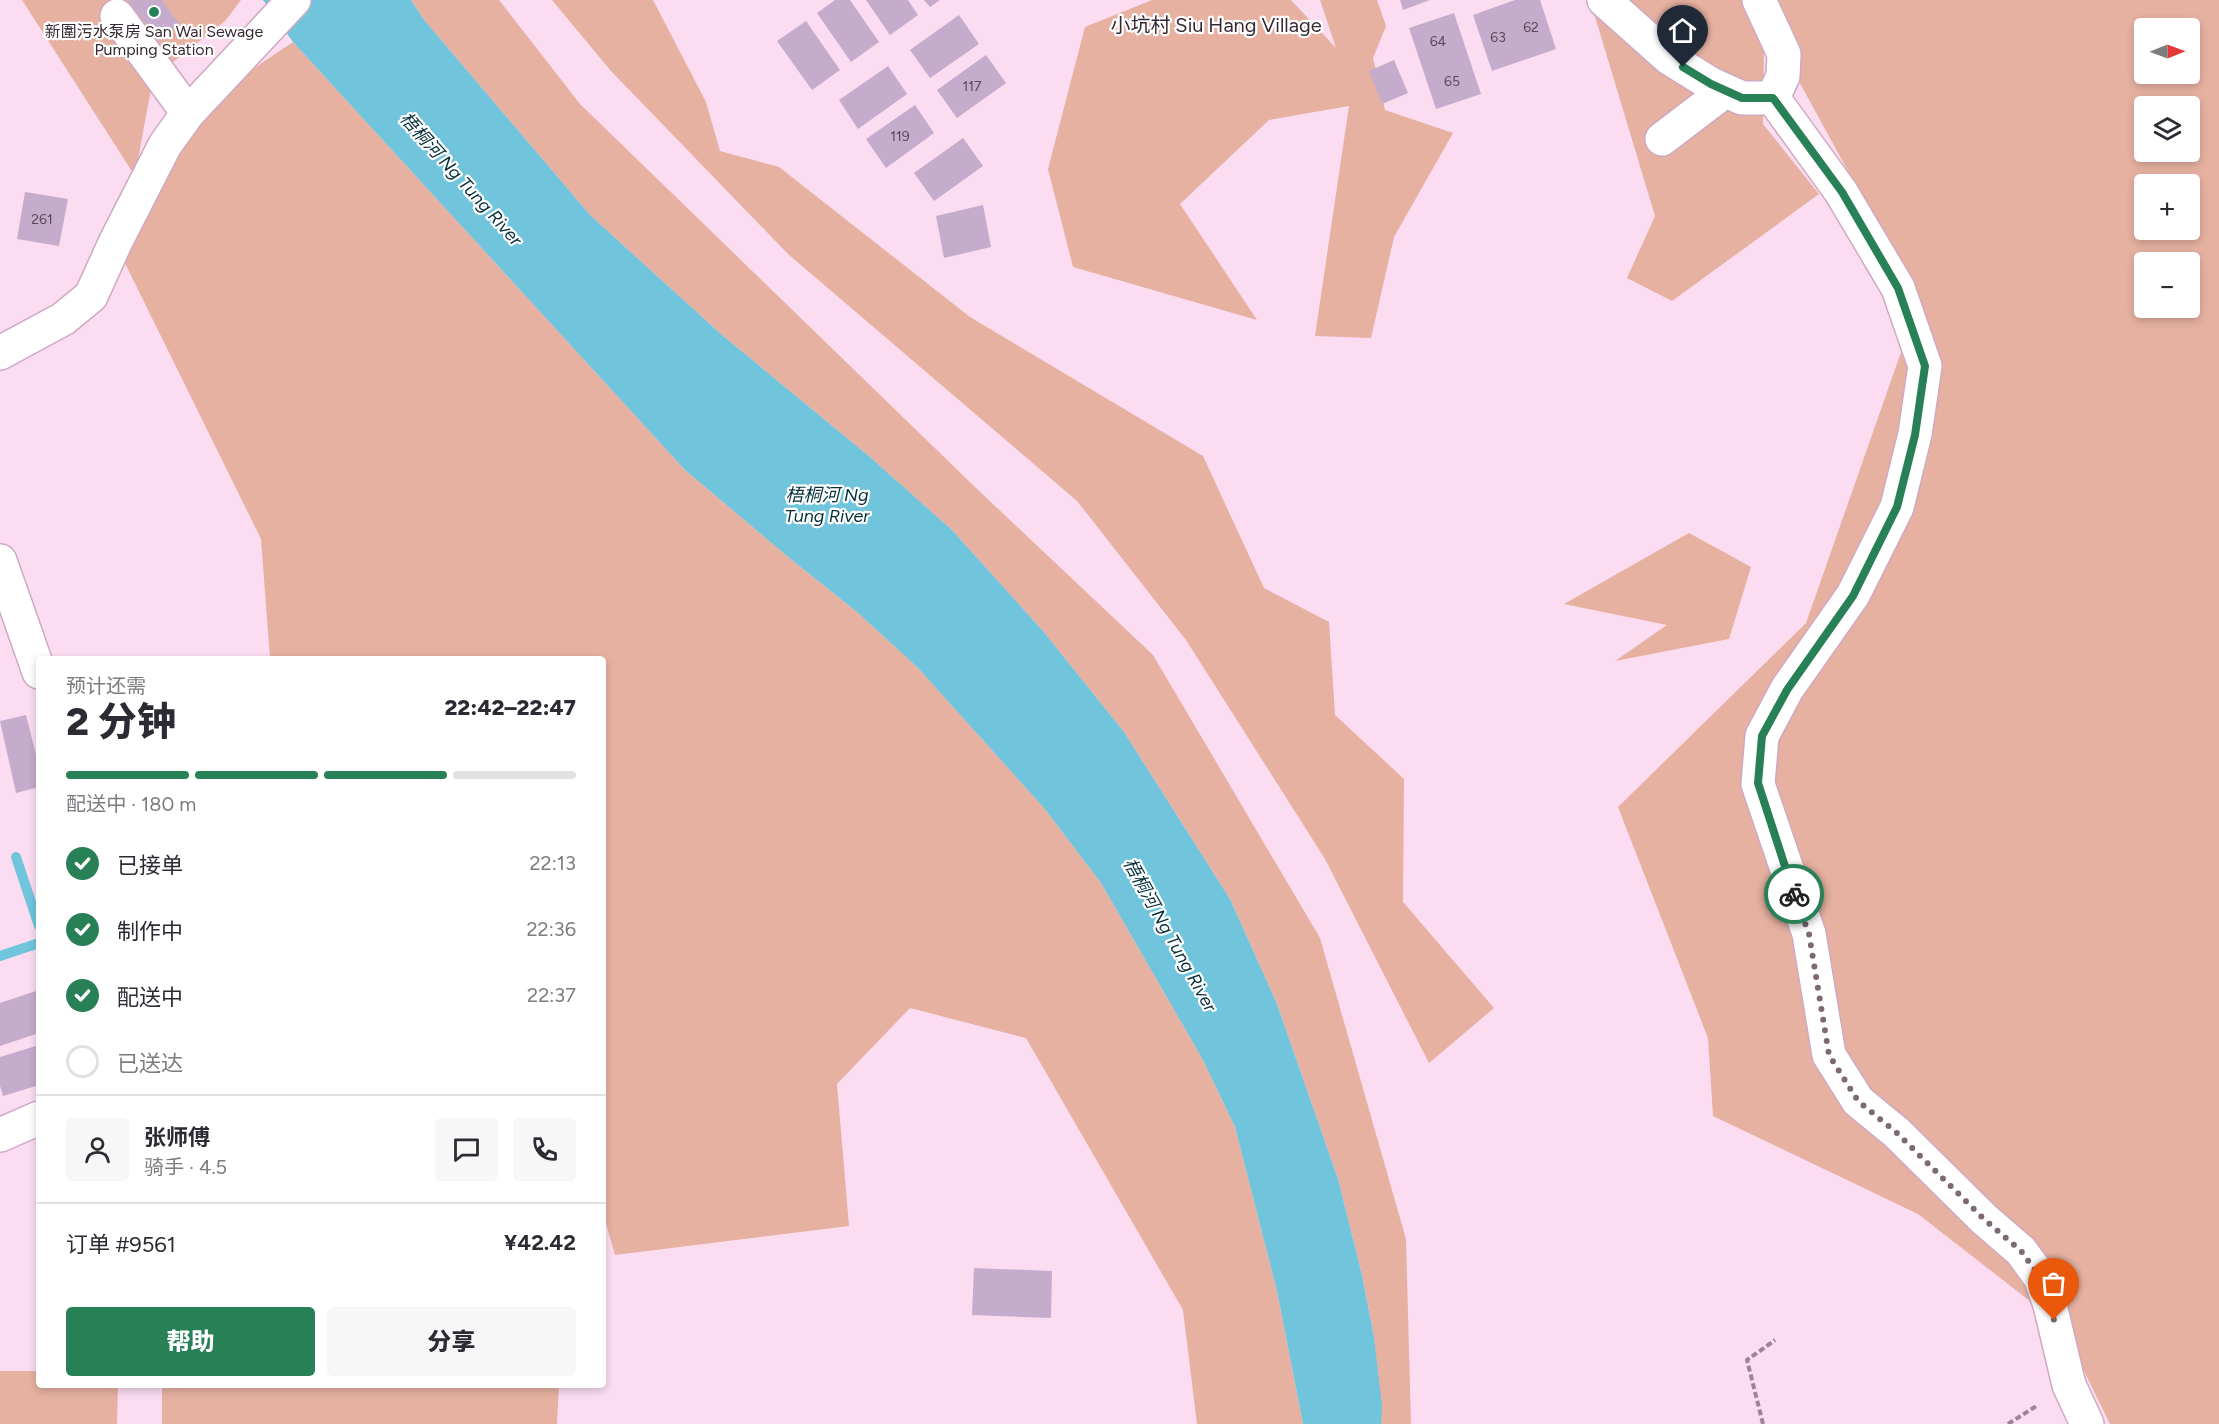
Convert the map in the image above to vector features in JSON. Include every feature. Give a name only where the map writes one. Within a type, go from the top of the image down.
[{"type":"street","points":[[0,353],[63,319],[91,296],[160,155],[188,113],[294,0]]},
{"type":"street","points":[[1604,0],[1669,58],[1725,91],[1742,98],[1773,98]]},
{"type":"street","points":[[1760,0],[1784,54],[1783,76],[1773,98]]},
{"type":"street","points":[[117,16],[188,113]]},
{"type":"street","points":[[1662,139],[1725,91]]},
{"type":"street","points":[[1773,98],[1842,192],[1898,288],[1925,366],[1915,435],[1897,507],[1853,596],[1787,690],[1762,736],[1758,783],[1809,934],[1829,1055],[1858,1101],[1897,1133],[1984,1219],[2021,1251],[2040,1277],[2050,1305],[2069,1385],[2087,1424]]},
{"type":"street","points":[[0,561],[36,663]]},
{"type":"street","points":[[0,1135],[36,1119]]},
{"type":"path","points":[[1763,1424],[1747,1360],[1775,1340]]},
{"type":"shaded area","points":[[22,0],[241,0],[225,21],[153,78],[135,176]]},
{"type":"shaded area","points":[[411,0],[499,0],[580,104],[976,488],[1153,655],[1320,938],[1406,1239],[1411,1424],[1379,1424],[1380,1400],[1374,1337],[1362,1275],[1338,1179],[1277,1004],[1230,899],[1124,732],[1043,631],[952,530],[870,457],[722,335],[590,215],[425,21]]},
{"type":"shaded area","points":[[552,0],[653,0],[706,102],[720,151],[779,167],[970,317],[1203,456],[1264,588],[1329,622],[1335,715],[1404,779],[1403,902],[1494,1008],[1429,1063],[1325,859],[1186,640],[1077,501],[788,254],[611,71]]},
{"type":"shaded area","points":[[1152,0],[1291,0],[1336,48],[1320,0],[1377,0],[1386,26],[1373,58],[1385,110],[1453,133],[1394,237],[1371,338],[1315,336],[1349,106],[1269,120],[1180,204],[1257,320],[1073,267],[1048,169],[1085,27]]},
{"type":"shaded area","points":[[1590,0],[1743,0],[1764,48],[1763,124],[1819,194],[1672,301],[1627,278],[1655,216]]},
{"type":"shaded area","points":[[1771,0],[2219,0],[2219,1424],[2110,1424],[2062,1326],[1918,1214],[1713,1116],[1708,1038],[1618,807],[1806,623],[1919,301],[1784,54]]},
{"type":"shaded area","points":[[293,42],[685,470],[857,612],[918,668],[1044,808],[1101,883],[1203,1060],[1235,1127],[1277,1291],[1303,1424],[1197,1424],[1183,1310],[1026,1038],[910,1008],[837,1084],[849,1226],[615,1255],[606,1224],[606,656],[270,656],[261,539],[115,243],[188,113]]},
{"type":"shaded area","points":[[1689,533],[1751,567],[1729,639],[1615,661],[1667,625],[1564,604]]},
{"type":"shaded area","points":[[0,1371],[36,1371],[36,1388],[118,1388],[117,1424],[0,1424]]},
{"type":"shaded area","points":[[162,1388],[559,1388],[557,1424],[162,1424]]},
{"type":"water","name":"梧桐河 Ng Tung River","points":[[263,0],[411,0],[425,21],[590,215],[722,335],[870,457],[952,530],[1043,631],[1124,732],[1230,899],[1277,1004],[1338,1179],[1362,1275],[1374,1337],[1382,1406],[1381,1424],[1303,1424],[1277,1291],[1235,1127],[1203,1060],[1101,883],[1044,808],[918,668],[857,612],[685,470],[293,42]]},
{"type":"building","name":"新圍污水泵房 San Wai Sewage Pumping Station","points":[[128,0],[162,0],[179,24],[158,40]]},
{"type":"building","points":[[835,0],[850,0],[879,42],[851,62],[817,13]]},
{"type":"building","points":[[866,0],[908,0],[918,15],[890,35]]},
{"type":"building","points":[[924,0],[940,0],[930,7]]},
{"type":"building","points":[[1400,0],[1430,0],[1403,10]]},
{"type":"building","points":[[1515,0],[1540,0],[1556,49],[1492,71],[1473,15]]},
{"type":"building","points":[[1454,13],[1481,94],[1436,109],[1409,28]]},
{"type":"building","points":[[959,15],[979,44],[930,78],[910,50]]},
{"type":"building","points":[[806,21],[840,70],[812,90],[777,41]]},
{"type":"building","points":[[986,55],[1006,83],[957,118],[937,90]]},
{"type":"building","points":[[1394,60],[1408,93],[1382,104],[1369,71]]},
{"type":"building","points":[[888,66],[907,94],[858,129],[839,100]]},
{"type":"building","points":[[915,105],[934,133],[886,168],[866,139]]},
{"type":"building","points":[[963,138],[983,166],[934,201],[914,173]]},
{"type":"building","points":[[25,192],[68,199],[59,246],[17,239]]},
{"type":"building","points":[[983,205],[991,247],[944,258],[936,216]]},
{"type":"building","points":[[26,715],[36,755],[36,788],[16,793],[0,721]]},
{"type":"building","points":[[36,991],[36,1034],[0,1046],[0,1003]]},
{"type":"building","points":[[36,1046],[36,1086],[3,1096],[0,1086],[0,1057]]},
{"type":"building","points":[[974,1268],[1052,1271],[1051,1318],[972,1315]]},
{"type":"waterway","points":[[16,857],[36,917]]},
{"type":"waterway","points":[[0,956],[36,944]]},
{"type":"way so far","points":[[1794,894],[1809,934],[1829,1055],[1858,1101],[1897,1133],[1984,1219],[2021,1251],[2040,1277],[2054,1320]]},
{"type":"place","name":"新圍污水泵房 San Wai Sewage Pumping Station","points":[[154,12]]},
{"type":"district","name":"小坑村 Siu Hang Village","points":[[1216,25]]},
{"type":"route","points":[[1683,67],[1711,84],[1742,98],[1773,98],[1842,192],[1898,288],[1925,366],[1915,435],[1897,507],[1853,596],[1787,690],[1762,736],[1758,783],[1794,894]]}]
